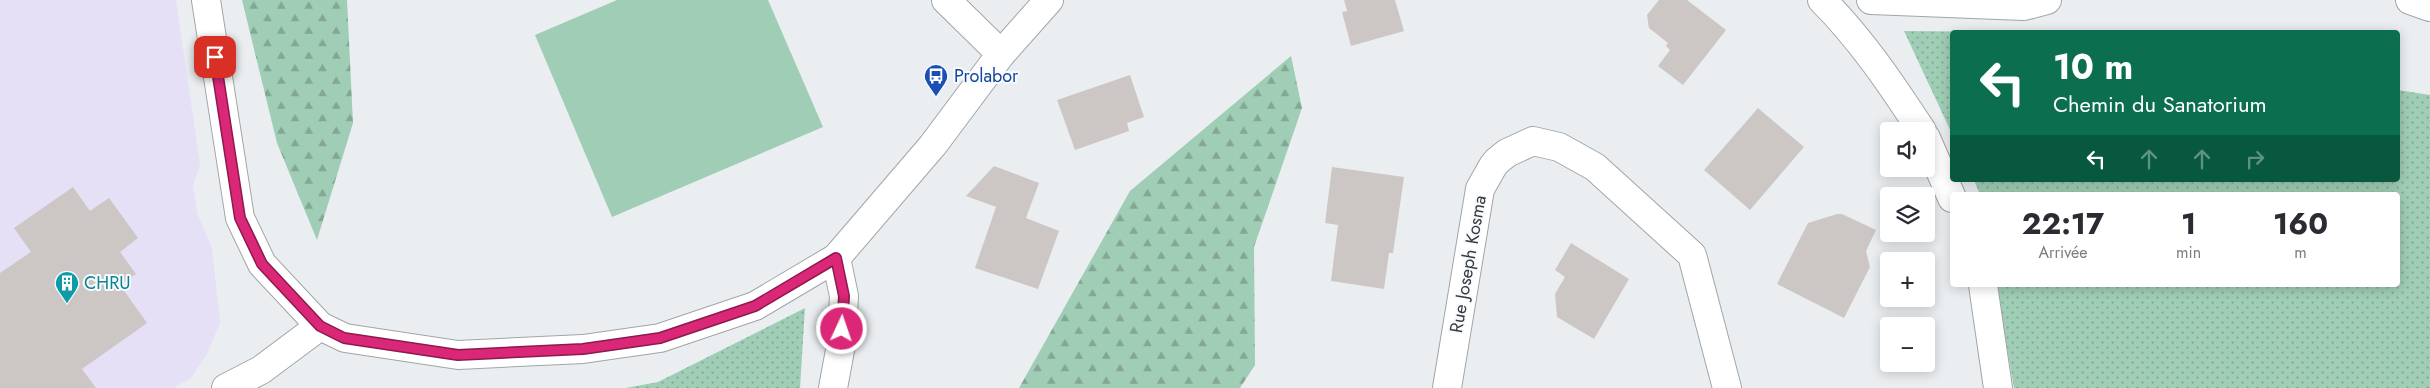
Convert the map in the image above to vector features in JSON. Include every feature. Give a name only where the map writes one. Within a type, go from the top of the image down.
[{"type":"street","points":[[206,0],[240,218],[262,264],[320,326],[344,338],[458,355],[583,349],[660,338],[755,306],[836,258],[933,145],[1001,54],[1049,0]]},
{"type":"street","points":[[946,0],[1001,54]]},
{"type":"street","points":[[1822,0],[1843,21],[1898,93],[1916,122]]},
{"type":"street","points":[[1843,21],[1871,0],[2024,6],[2047,0]]},
{"type":"street","points":[[2410,0],[2430,7]]},
{"type":"street","name":"Rue Joseph Kosma","points":[[1447,388],[1480,190],[1497,162],[1506,153],[1533,141],[1559,147],[1595,167],[1692,255],[1727,388]]},
{"type":"street","points":[[1935,159],[1950,193]]},
{"type":"street","points":[[834,388],[841,345],[844,296],[836,258]]},
{"type":"street","points":[[1983,287],[1998,388]]},
{"type":"street","points":[[226,388],[261,370],[320,326]]},
{"type":"shaded area","points":[[0,0],[176,0],[200,165],[193,186],[197,213],[212,248],[220,323],[207,354],[191,378],[173,388],[0,388]]},
{"type":"green space","points":[[242,0],[347,0],[353,123],[317,240],[277,143]]},
{"type":"green space","points":[[617,0],[768,0],[823,127],[612,217],[535,35]]},
{"type":"green space","points":[[1904,31],[1950,31],[1950,130]]},
{"type":"green space","points":[[1291,56],[1302,108],[1254,247],[1255,365],[1240,388],[1019,388],[1130,191]]},
{"type":"green space","points":[[2400,90],[2430,95],[2430,388],[2014,388],[1996,287],[2400,287],[2400,192],[1979,192],[1975,182],[2400,182]]},
{"type":"green space","points":[[805,308],[800,388],[626,388],[658,382]]},
{"type":"building","points":[[1344,0],[1395,0],[1404,31],[1351,46],[1342,12],[1347,11]]},
{"type":"building","points":[[1659,0],[1687,0],[1726,30],[1683,85],[1658,66],[1670,50],[1666,46],[1668,43],[1649,28],[1647,15]]},
{"type":"building","points":[[1130,75],[1144,117],[1127,123],[1129,131],[1075,150],[1057,100]]},
{"type":"building","points":[[1758,108],[1804,147],[1750,210],[1704,170]]},
{"type":"building","points":[[994,166],[1039,183],[1026,218],[1059,231],[1038,289],[975,268],[996,207],[966,196]]},
{"type":"building","points":[[1332,167],[1404,177],[1393,253],[1389,253],[1384,289],[1331,281],[1338,225],[1325,223]]},
{"type":"building","name":"CHRU","points":[[73,187],[90,211],[109,198],[138,238],[120,252],[136,274],[120,285],[147,323],[82,369],[96,388],[0,388],[0,273],[31,252],[14,228]]},
{"type":"building","points":[[1842,214],[1876,230],[1866,251],[1870,267],[1844,318],[1777,284],[1808,223]]},
{"type":"building","points":[[1571,243],[1629,279],[1594,339],[1557,317],[1555,294],[1565,277],[1555,270]]},
{"type":"place","name":"Prolabor","points":[[936,97]]},
{"type":"place","name":"CHRU","points":[[67,304]]},
{"type":"route","points":[[215,57],[240,218],[262,264],[320,326],[344,338],[458,355],[583,349],[660,338],[755,306],[836,258],[844,296],[842,329]]}]
